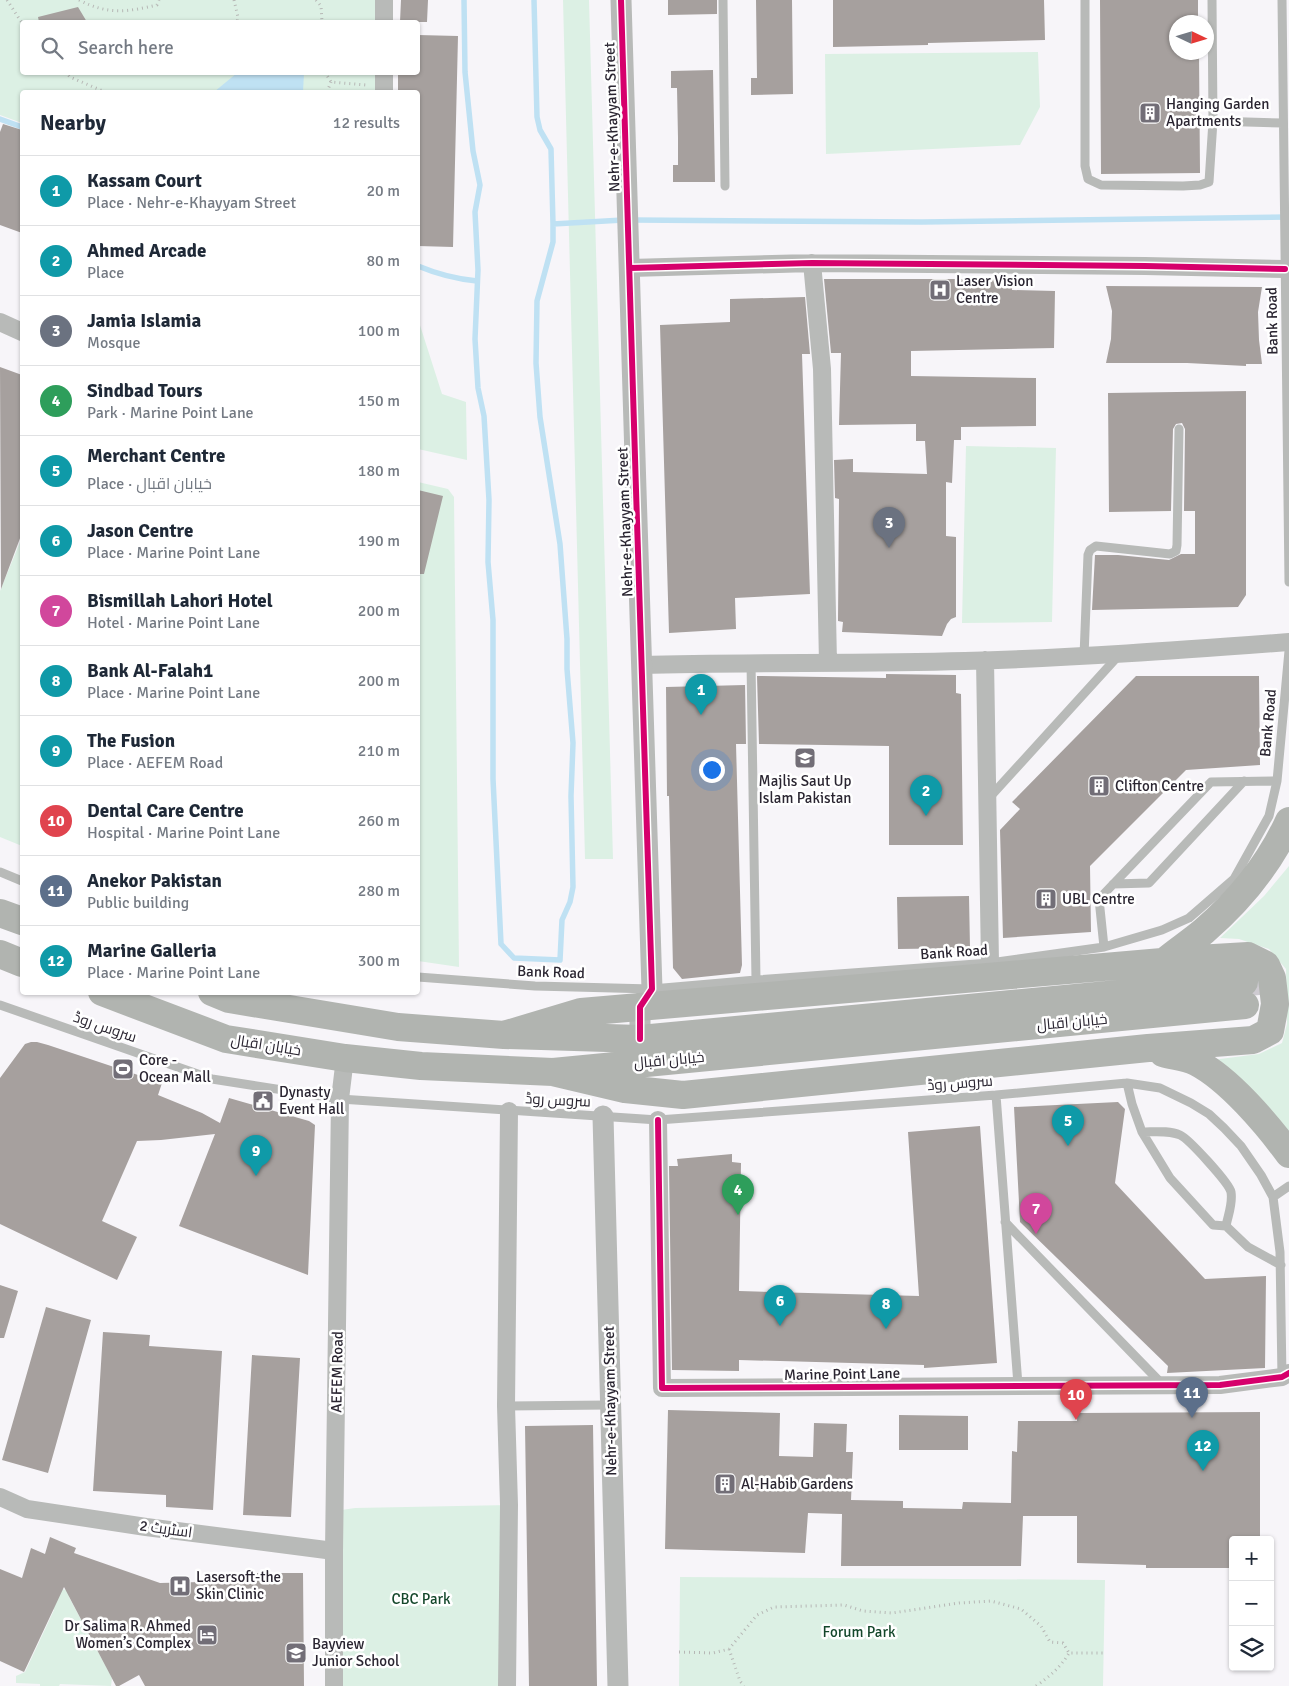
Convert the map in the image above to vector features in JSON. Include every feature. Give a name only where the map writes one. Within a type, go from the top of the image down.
[{"type":"main road","points":[[1164,962],[1203,932],[1248,888],[1269,860],[1289,822]]},
{"type":"main road","points":[[0,912],[20,920]]},
{"type":"main road","points":[[0,954],[20,962]]},
{"type":"main road","points":[[504,1035],[581,1012],[646,998],[1248,956],[1266,965],[1272,978],[1275,1004],[1270,1031],[1253,1040],[1148,1048],[683,1095],[625,1089],[553,1072]]},
{"type":"main road","name":"خیابان اقبال","points":[[110,995],[226,1039],[344,1058],[421,1066],[553,1072],[1244,994],[640,1039],[504,1035],[398,1027],[229,999],[219,995]]},
{"type":"main road","points":[[1148,1048],[1196,1062],[1222,1080],[1274,1133],[1289,1154]]},
{"type":"street","points":[[384,0],[384,20]]},
{"type":"street","name":"Nehr-e-Khayyam Street","points":[[621,0],[641,665],[646,998],[640,1039]]},
{"type":"street","points":[[812,263],[822,369],[828,663]]},
{"type":"street","points":[[630,268],[812,263],[1285,269]]},
{"type":"street","points":[[0,322],[20,331]]},
{"type":"street","points":[[641,665],[985,660],[1120,654],[1289,642]]},
{"type":"street","points":[[985,660],[990,963]]},
{"type":"street","name":"AEFEM Road","points":[[334,1686],[340,1099],[344,1058]]},
{"type":"street","points":[[507,1686],[509,1505],[506,1406],[510,1111]]},
{"type":"street","name":"Nehr-e-Khayyam Street","points":[[603,1116],[609,1405],[618,1686]]},
{"type":"street","name":"Marine Point Lane","points":[[658,1120],[662,1388],[1220,1385],[1285,1375]]},
{"type":"street","name":"اسٹریٹ 2","points":[[0,1497],[27,1509],[146,1527],[334,1551]]},
{"type":"lane","points":[[723,0],[725,186]]},
{"type":"lane","points":[[1085,0],[1085,166],[1088,179],[1101,185],[1183,186],[1200,185],[1209,182],[1213,121],[1212,0]]},
{"type":"lane","name":"Bank Road","points":[[1282,0],[1289,582]]},
{"type":"lane","points":[[1213,121],[1284,122]]},
{"type":"lane","points":[[1084,656],[1088,555],[1090,550],[1096,546],[1170,554],[1176,551],[1178,545],[1179,429]]},
{"type":"lane","name":"Bank Road","points":[[420,977],[535,986],[646,998],[756,980],[990,963],[1104,947],[1162,930],[1189,918],[1234,879],[1269,816],[1277,781],[1289,651]]},
{"type":"lane","points":[[987,799],[1120,654]]},
{"type":"lane","points":[[750,662],[756,980]]},
{"type":"lane","points":[[1113,884],[1149,883],[1244,781]]},
{"type":"lane","points":[[1104,947],[1099,899],[1211,782],[1277,781]]},
{"type":"lane","points":[[0,872],[20,880]]},
{"type":"lane","name":"سروس روڈ","points":[[0,1005],[212,1079],[340,1099],[510,1111],[658,1120],[996,1095],[1127,1083],[1160,1088],[1209,1114],[1241,1146],[1261,1175],[1273,1197]]},
{"type":"lane","points":[[1127,1083],[1142,1132],[1170,1178],[1213,1225],[1226,1226],[1248,1247],[1281,1265]]},
{"type":"lane","points":[[996,1095],[1018,1385]]},
{"type":"lane","points":[[1142,1132],[1169,1132],[1190,1141],[1230,1189],[1231,1204],[1226,1226]]},
{"type":"lane","points":[[1285,1375],[1281,1265],[1273,1197],[1289,1186]]},
{"type":"lane","points":[[1005,1222],[1163,1385]]},
{"type":"lane","points":[[506,1406],[609,1405]]},
{"type":"path","points":[[7,0],[20,20]]},
{"type":"path","points":[[79,0],[113,11],[134,10],[157,5],[159,0]]},
{"type":"path","points":[[234,0],[237,20]]},
{"type":"path","points":[[316,0],[320,6],[322,20]]},
{"type":"path","points":[[68,75],[100,90]]},
{"type":"path","points":[[326,75],[330,82],[328,90]]},
{"type":"path","points":[[330,82],[384,84]]},
{"type":"path","points":[[679,1652],[713,1653],[729,1649],[758,1615],[774,1607],[844,1605],[863,1611],[892,1613],[959,1603],[991,1601],[1021,1609],[1041,1626],[1050,1642],[1064,1643],[1070,1653]]},
{"type":"path","points":[[729,1649],[740,1681],[744,1686]]},
{"type":"path","points":[[1070,1653],[1104,1653]]},
{"type":"path","points":[[1036,1686],[1053,1674],[1070,1653]]},
{"type":"green space","points":[[0,0],[384,0],[384,20],[20,20],[20,75],[384,75],[384,90],[20,90],[20,122],[0,115]]},
{"type":"green space","points":[[563,0],[589,0],[613,859],[585,859]]},
{"type":"green space","points":[[1038,52],[1040,107],[1020,145],[826,154],[825,54]]},
{"type":"green space","points":[[420,325],[442,394],[466,402],[467,460],[420,449]]},
{"type":"green space","points":[[966,446],[1056,448],[1052,622],[962,623]]},
{"type":"green space","points":[[420,482],[448,489],[454,497],[459,967],[420,961]]},
{"type":"green space","points":[[20,542],[20,845],[0,837],[0,591]]},
{"type":"green space","points":[[1289,866],[1289,1132],[1212,1060],[1259,1054],[1282,1043],[1287,1024],[1286,969],[1269,949],[1239,939],[1220,938],[1264,896]]},
{"type":"green space","name":"CBC Park","points":[[509,1505],[507,1686],[335,1686],[335,1511],[355,1508]]},
{"type":"green space","name":"Forum Park","points":[[680,1577],[1105,1580],[1103,1686],[679,1686]]},
{"type":"green space","points":[[34,1579],[74,1593],[69,1597],[112,1678],[111,1686],[60,1684],[59,1686],[40,1686],[40,1684],[16,1683],[16,1676],[25,1672],[54,1610]]},
{"type":"water","points":[[235,75],[304,75],[303,90],[216,90]]},
{"type":"building","points":[[401,0],[428,0],[427,22],[400,20]]},
{"type":"building","points":[[668,0],[717,0],[717,14],[668,15]]},
{"type":"building","points":[[756,0],[792,0],[793,94],[751,95],[751,78],[757,78]]},
{"type":"building","points":[[833,0],[1044,0],[1045,40],[833,47]]},
{"type":"building","name":"Hanging Garden Apartments","points":[[1100,0],[1198,0],[1198,15],[1169,15],[1169,60],[1199,60],[1200,173],[1101,174]]},
{"type":"building","points":[[78,7],[86,20],[39,20],[38,17]]},
{"type":"building","points":[[420,35],[458,36],[453,247],[420,246],[420,90],[398,90],[398,75],[420,75]]},
{"type":"building","points":[[713,70],[715,182],[673,182],[673,165],[678,165],[678,138],[677,88],[671,88],[671,71]]},
{"type":"building","points":[[3,124],[20,129],[20,232],[0,225],[0,132]]},
{"type":"building","points":[[1012,278],[1012,290],[1055,291],[1054,348],[911,351],[911,376],[1036,378],[1036,426],[961,427],[961,440],[954,440],[952,483],[946,482],[946,536],[956,537],[956,617],[947,624],[942,636],[842,632],[843,622],[838,621],[839,499],[835,498],[834,460],[853,459],[853,472],[927,474],[925,441],[916,441],[916,424],[839,425],[841,353],[831,353],[824,279]]},
{"type":"building","points":[[1106,286],[1262,287],[1258,312],[1262,364],[1246,364],[1246,366],[1187,363],[1106,363],[1111,339],[1112,311]]},
{"type":"building","points":[[805,297],[810,354],[802,354],[810,594],[735,598],[736,629],[669,633],[660,325],[730,322],[730,299]]},
{"type":"building","points":[[0,367],[20,374],[20,538],[1,589]]},
{"type":"building","points":[[1246,391],[1246,595],[1238,607],[1092,610],[1095,555],[1118,555],[1169,560],[1181,554],[1195,554],[1195,511],[1184,511],[1185,429],[1182,423],[1176,424],[1173,429],[1171,511],[1109,512],[1108,393]]},
{"type":"building","points":[[420,490],[443,496],[424,574],[420,574]]},
{"type":"building","points":[[886,674],[956,675],[956,693],[961,694],[963,845],[889,845],[889,746],[759,744],[757,676],[886,678]]},
{"type":"building","name":"Clifton Centre","points":[[1136,676],[1259,676],[1260,765],[1186,770],[1090,866],[1091,932],[1003,938],[1000,830],[1020,809],[1012,802]]},
{"type":"building","points":[[745,683],[746,744],[736,744],[742,965],[740,973],[682,979],[673,968],[669,796],[667,796],[666,687],[745,685]]},
{"type":"building","points":[[969,896],[970,948],[898,949],[897,897]]},
{"type":"building","points":[[31,1042],[48,1045],[162,1083],[158,1095],[202,1113],[220,1123],[229,1098],[309,1121],[315,1125],[308,1275],[179,1226],[215,1134],[137,1141],[102,1221],[137,1237],[117,1280],[0,1224],[0,1078],[25,1044]]},
{"type":"building","points":[[1118,1102],[1125,1109],[1115,1183],[1205,1279],[1266,1276],[1265,1368],[1167,1373],[1168,1366],[1020,1222],[1014,1107]]},
{"type":"building","points":[[980,1126],[997,1363],[924,1368],[924,1365],[739,1360],[739,1371],[672,1370],[669,1166],[678,1166],[677,1159],[732,1154],[732,1162],[741,1163],[739,1291],[919,1296],[908,1132]]},
{"type":"building","points":[[0,1285],[18,1291],[4,1338],[0,1338]]},
{"type":"building","points":[[46,1307],[91,1320],[48,1473],[2,1460]]},
{"type":"building","points":[[103,1332],[150,1335],[149,1346],[222,1351],[213,1510],[166,1507],[166,1495],[93,1491]]},
{"type":"building","points":[[252,1355],[300,1358],[291,1517],[243,1515]]},
{"type":"building","points":[[668,1410],[780,1413],[779,1456],[813,1457],[814,1423],[847,1424],[846,1452],[853,1452],[851,1500],[903,1501],[903,1508],[962,1509],[963,1502],[1011,1503],[1012,1451],[1017,1452],[1018,1421],[1077,1421],[1077,1413],[1260,1412],[1260,1536],[1229,1536],[1229,1568],[1146,1568],[1146,1565],[1077,1563],[1077,1516],[1023,1516],[1021,1566],[841,1566],[842,1514],[808,1513],[805,1553],[665,1549]]},
{"type":"building","points":[[899,1415],[968,1416],[968,1450],[899,1450]]},
{"type":"building","points":[[593,1425],[597,1686],[529,1686],[525,1426]]},
{"type":"building","points":[[50,1537],[76,1548],[74,1553],[160,1583],[241,1581],[241,1573],[303,1573],[304,1686],[145,1686],[139,1675],[116,1686],[64,1587],[24,1672],[0,1661],[0,1569],[22,1578],[31,1548],[45,1554]]},
{"type":"waterway","points":[[464,0],[465,72],[473,151],[480,185],[475,212],[478,270],[475,339],[478,388],[484,416],[489,500],[488,562],[493,620],[493,779],[501,944],[514,958],[560,960],[562,920],[570,902],[573,887],[571,796],[573,743],[560,544],[540,417],[536,363],[537,301],[553,242],[553,224],[551,149],[540,130],[537,117],[534,0]]},
{"type":"waterway","points":[[0,119],[20,126]]},
{"type":"waterway","points":[[633,220],[922,222],[1289,217]]},
{"type":"waterway","points":[[553,224],[623,220]]},
{"type":"waterway","points":[[420,267],[447,276],[477,281]]},
{"type":"tunnel","points":[[1248,982],[1289,978]]},
{"type":"cycle path","points":[[621,0],[652,989],[640,1007],[640,1039]]},
{"type":"cycle path","points":[[630,268],[812,263],[1285,269]]},
{"type":"cycle path","points":[[658,1120],[662,1388],[1220,1385],[1282,1377],[1289,1373]]},
{"type":"place","name":"Hanging Garden Apartments","points":[[1150,113]]},
{"type":"place","name":"Laser Vision Centre","points":[[940,290]]},
{"type":"place","name":"Jamia Islamia","points":[[889,548]]},
{"type":"place","name":"Kassam Court","points":[[701,715]]},
{"type":"place","name":"Majlis Saut Up Islam Pakistan","points":[[805,758]]},
{"type":"place","name":"Clifton Centre","points":[[1099,786]]},
{"type":"place","name":"Ahmed Arcade","points":[[926,816]]},
{"type":"place","name":"UBL Centre","points":[[1046,899]]},
{"type":"place","name":"Core - Ocean Mall","points":[[123,1069]]},
{"type":"place","name":"Dynasty Event Hall","points":[[263,1101]]},
{"type":"place","name":"Merchant Centre","points":[[1068,1146]]},
{"type":"place","name":"The Fusion","points":[[256,1176]]},
{"type":"place","name":"Sindbad Tours","points":[[738,1215]]},
{"type":"place","name":"Bismillah Lahori Hotel","points":[[1036,1234]]},
{"type":"place","name":"Jason Centre","points":[[780,1326]]},
{"type":"place","name":"Bank Al-Falah1","points":[[886,1329]]},
{"type":"place","name":"Anekor Pakistan","points":[[1192,1418]]},
{"type":"place","name":"Dental Care Centre","points":[[1076,1420]]},
{"type":"place","name":"Marine Galleria","points":[[1203,1471]]},
{"type":"place","name":"Al-Habib Gardens","points":[[725,1484]]},
{"type":"place","name":"Lasersoft-the Skin Clinic","points":[[180,1586]]},
{"type":"place","name":"Dr Salima R. Ahmed Women’s Complex","points":[[207,1635]]},
{"type":"place","name":"Bayview Junior School","points":[[296,1653]]}]
